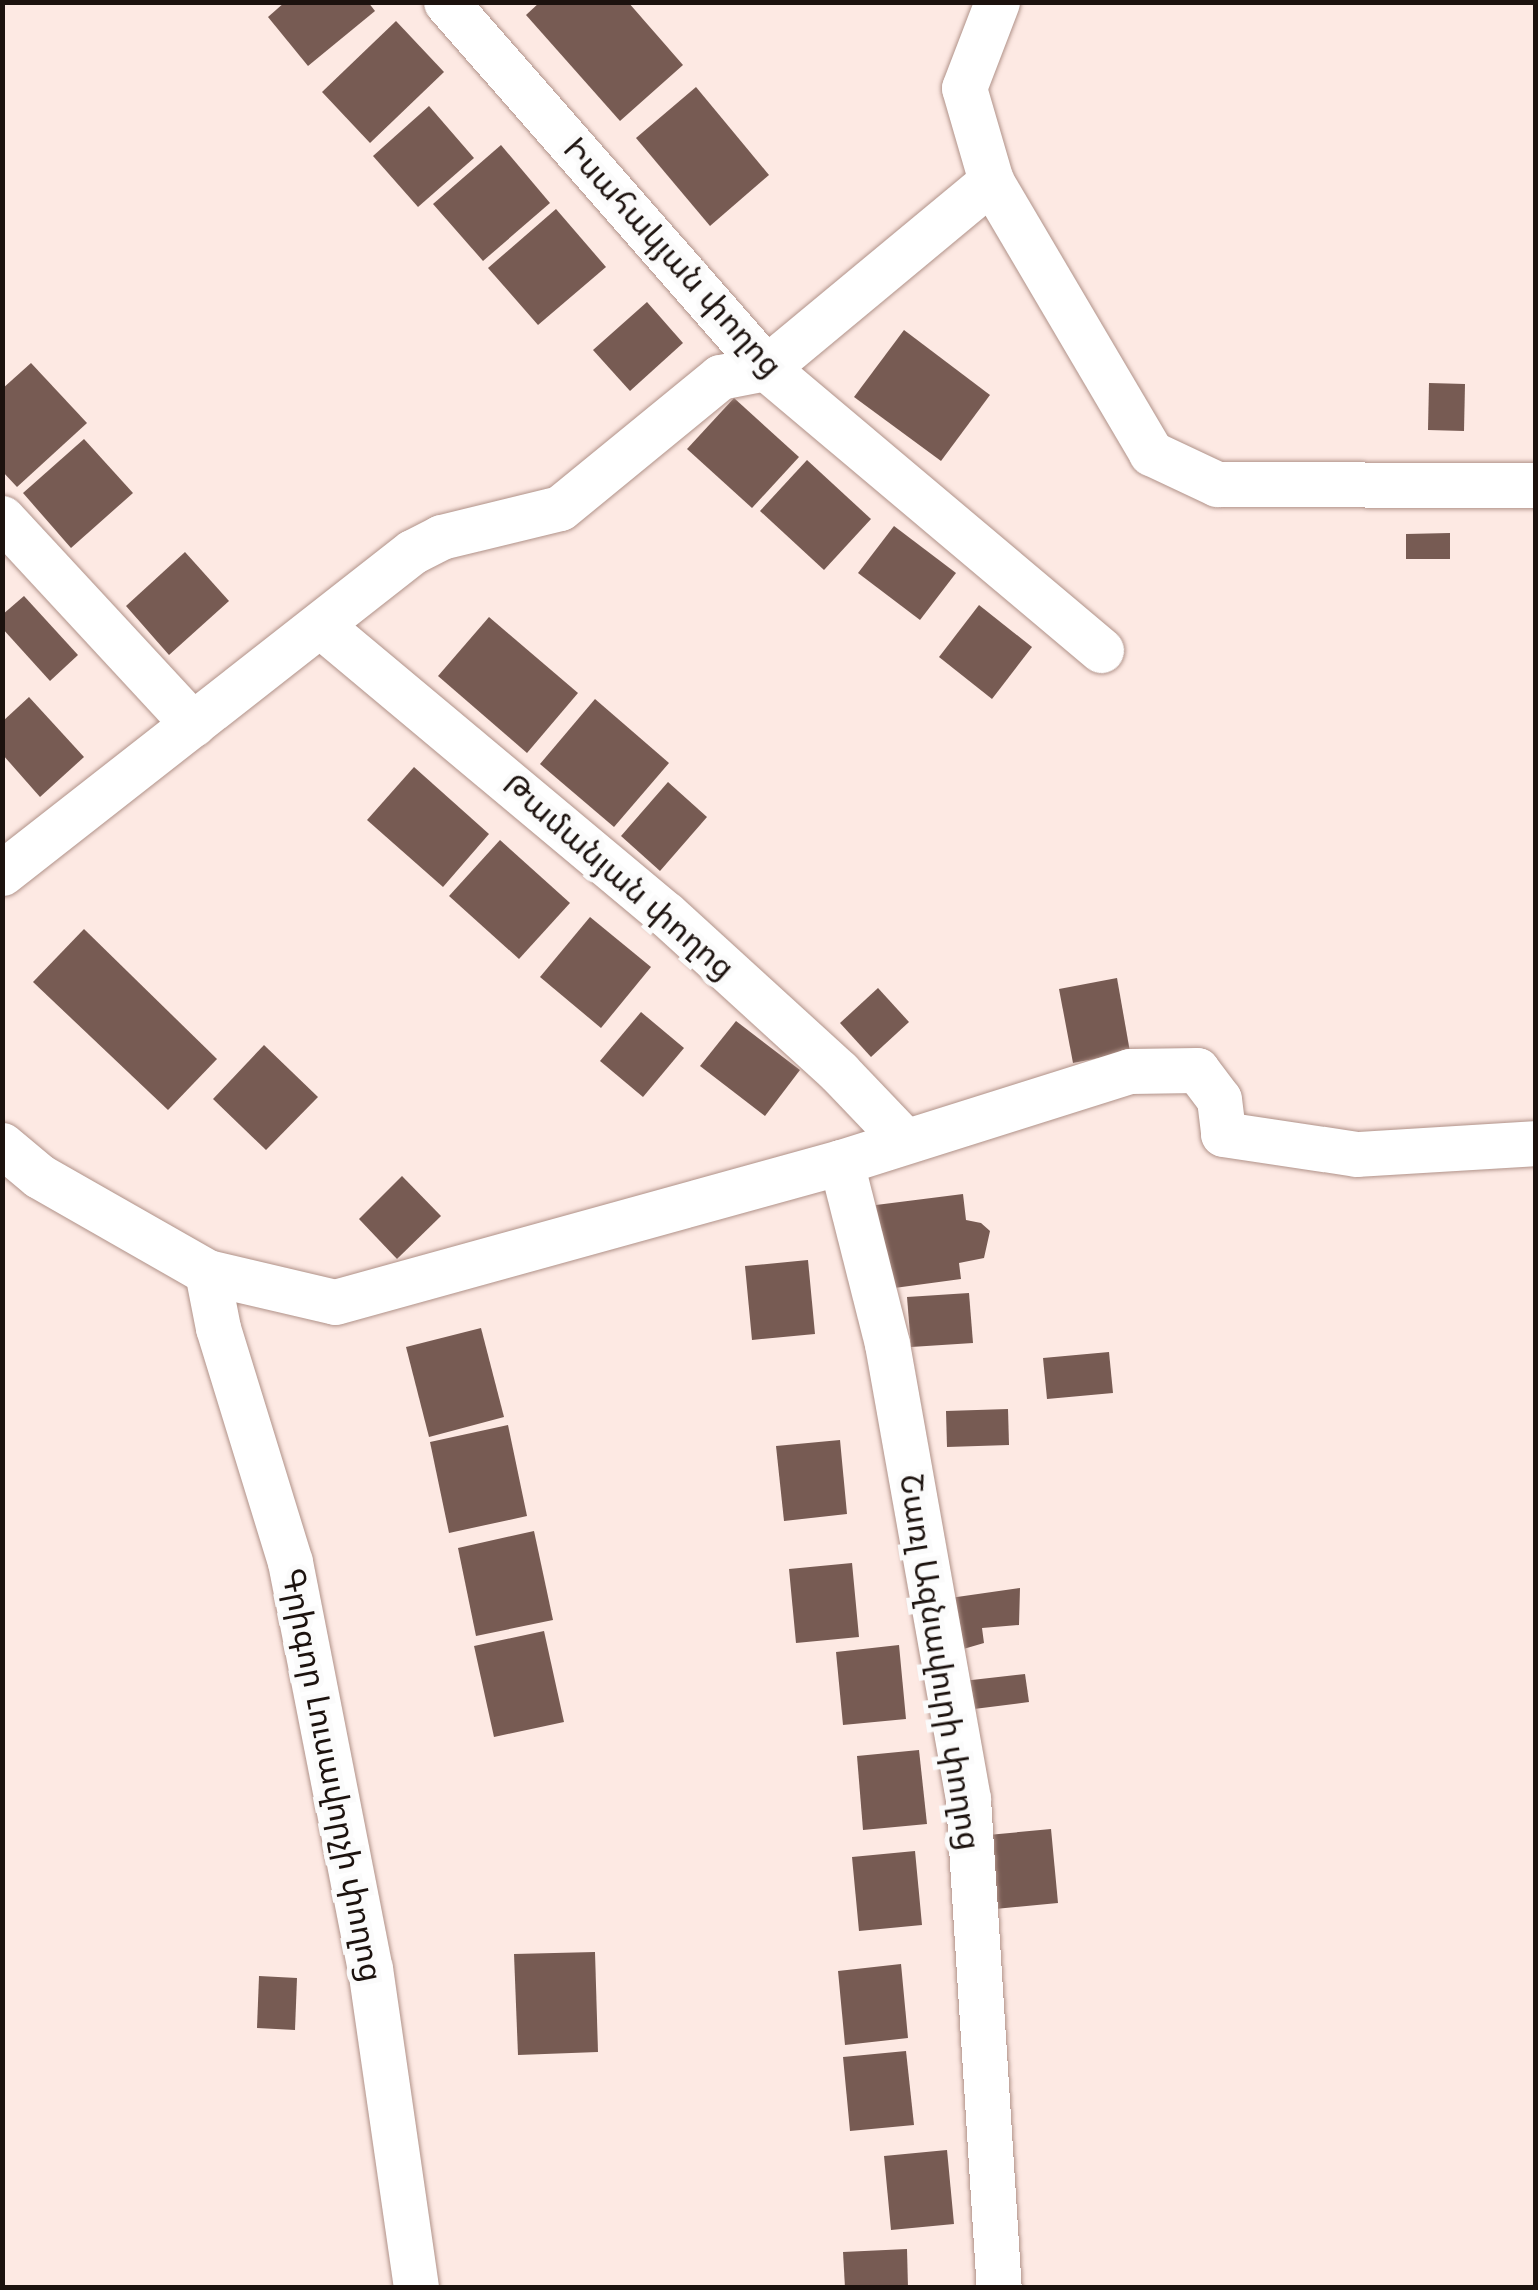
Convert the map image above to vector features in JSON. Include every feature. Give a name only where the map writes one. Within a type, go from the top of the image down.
[{"type":"street","name":"Իսահակյան փողոց","points":[[446,2],[766,368],[1101,650]]},
{"type":"street","points":[[997,2],[964,88],[990,180],[1151,453],[1217,484],[1536,485]]},
{"type":"street","points":[[2,873],[412,552],[441,538],[560,508],[720,377],[766,368],[990,180]]},
{"type":"street","points":[[2,518],[193,724]]},
{"type":"street","name":"Թամանյան փողոց","points":[[320,626],[666,914],[839,1072],[905,1141]]},
{"type":"street","points":[[2,1146],[39,1176],[208,1272],[335,1302],[841,1162],[1130,1071],[1196,1070],[1219,1098],[1223,1134],[1357,1154],[1536,1143]]},
{"type":"street","name":"Շառլ Ազնավուրի փողոց","points":[[841,1162],[887,1344],[968,1799],[999,2288]]},
{"type":"street","name":"Գրիգոր Լուսավորչի փողոց","points":[[208,1272],[218,1328],[290,1562],[370,1968],[416,2288]]},
{"type":"building","points":[[285,2],[368,2],[375,11],[308,66],[268,17]]},
{"type":"building","points":[[540,2],[628,2],[683,65],[620,121],[526,15]]},
{"type":"building","points":[[396,21],[444,72],[370,143],[322,92]]},
{"type":"building","points":[[696,87],[769,175],[710,226],[636,138]]},
{"type":"building","points":[[429,106],[474,158],[418,207],[373,156]]},
{"type":"building","points":[[501,145],[550,203],[483,261],[433,204]]},
{"type":"building","points":[[556,209],[606,267],[538,325],[488,268]]},
{"type":"building","points":[[647,302],[683,343],[630,391],[593,350]]},
{"type":"building","points":[[904,330],[990,395],[941,461],[854,397]]},
{"type":"building","points":[[31,363],[87,423],[17,487],[2,471],[2,389]]},
{"type":"building","points":[[1429,383],[1465,384],[1464,431],[1428,430]]},
{"type":"building","points":[[734,398],[799,457],[752,508],[687,449]]},
{"type":"building","points":[[84,439],[133,493],[71,548],[23,493]]},
{"type":"building","points":[[807,460],[871,519],[824,570],[760,511]]},
{"type":"building","points":[[894,526],[956,573],[920,620],[858,573]]},
{"type":"building","points":[[1450,533],[1450,559],[1406,559],[1406,534]]},
{"type":"building","points":[[185,552],[229,601],[169,655],[126,606]]},
{"type":"building","points":[[24,596],[78,655],[50,681],[2,628],[2,615]]},
{"type":"building","points":[[979,605],[1032,647],[992,699],[939,657]]},
{"type":"building","points":[[489,617],[578,693],[527,753],[438,676]]},
{"type":"building","points":[[29,697],[84,757],[40,797],[3,755],[3,721]]},
{"type":"building","points":[[595,699],[669,763],[614,827],[540,764]]},
{"type":"building","points":[[414,767],[489,834],[443,887],[367,820]]},
{"type":"building","points":[[668,782],[707,817],[660,871],[621,836]]},
{"type":"building","points":[[500,840],[570,903],[519,959],[449,896]]},
{"type":"building","points":[[590,917],[651,967],[601,1028],[540,977]]},
{"type":"building","points":[[84,929],[217,1059],[168,1110],[33,982]]},
{"type":"building","points":[[1117,978],[1130,1052],[1073,1063],[1059,989]]},
{"type":"building","points":[[878,988],[909,1022],[871,1057],[840,1023]]},
{"type":"building","points":[[641,1012],[684,1048],[643,1097],[600,1061]]},
{"type":"building","points":[[736,1021],[800,1070],[765,1116],[700,1066]]},
{"type":"building","points":[[264,1045],[318,1097],[266,1150],[213,1099]]},
{"type":"building","points":[[402,1176],[441,1216],[397,1259],[359,1219]]},
{"type":"building","points":[[963,1194],[966,1220],[981,1223],[990,1231],[984,1258],[959,1263],[961,1279],[887,1289],[876,1205]]},
{"type":"building","points":[[808,1260],[815,1334],[752,1340],[745,1266]]},
{"type":"building","points":[[969,1293],[973,1343],[911,1347],[907,1297]]},
{"type":"building","points":[[481,1328],[504,1417],[429,1437],[406,1347]]},
{"type":"building","points":[[1109,1352],[1113,1393],[1047,1399],[1043,1358]]},
{"type":"building","points":[[1008,1409],[1009,1445],[947,1447],[946,1411]]},
{"type":"building","points":[[508,1425],[527,1516],[449,1533],[430,1442]]},
{"type":"building","points":[[840,1440],[847,1514],[784,1521],[776,1446]]},
{"type":"building","points":[[534,1531],[553,1620],[476,1636],[458,1548]]},
{"type":"building","points":[[852,1563],[859,1637],[796,1643],[789,1569]]},
{"type":"building","points":[[1020,1588],[1019,1625],[982,1628],[984,1643],[960,1650],[950,1598]]},
{"type":"building","points":[[544,1631],[564,1722],[494,1737],[474,1646]]},
{"type":"building","points":[[899,1645],[906,1719],[843,1725],[836,1652]]},
{"type":"building","points":[[1025,1674],[1029,1702],[966,1710],[963,1681]]},
{"type":"building","points":[[919,1750],[927,1824],[863,1830],[857,1756]]},
{"type":"building","points":[[1051,1829],[1058,1903],[995,1909],[988,1835]]},
{"type":"building","points":[[915,1851],[922,1925],[859,1931],[852,1857]]},
{"type":"building","points":[[595,1952],[598,2052],[518,2055],[514,1954]]},
{"type":"building","points":[[901,1964],[908,2038],[845,2045],[838,1971]]},
{"type":"building","points":[[259,1976],[297,1978],[295,2030],[257,2028]]},
{"type":"building","points":[[906,2051],[914,2125],[850,2131],[843,2057]]},
{"type":"building","points":[[947,2150],[954,2224],[891,2230],[884,2156]]},
{"type":"building","points":[[907,2249],[908,2288],[845,2288],[843,2252]]}]
